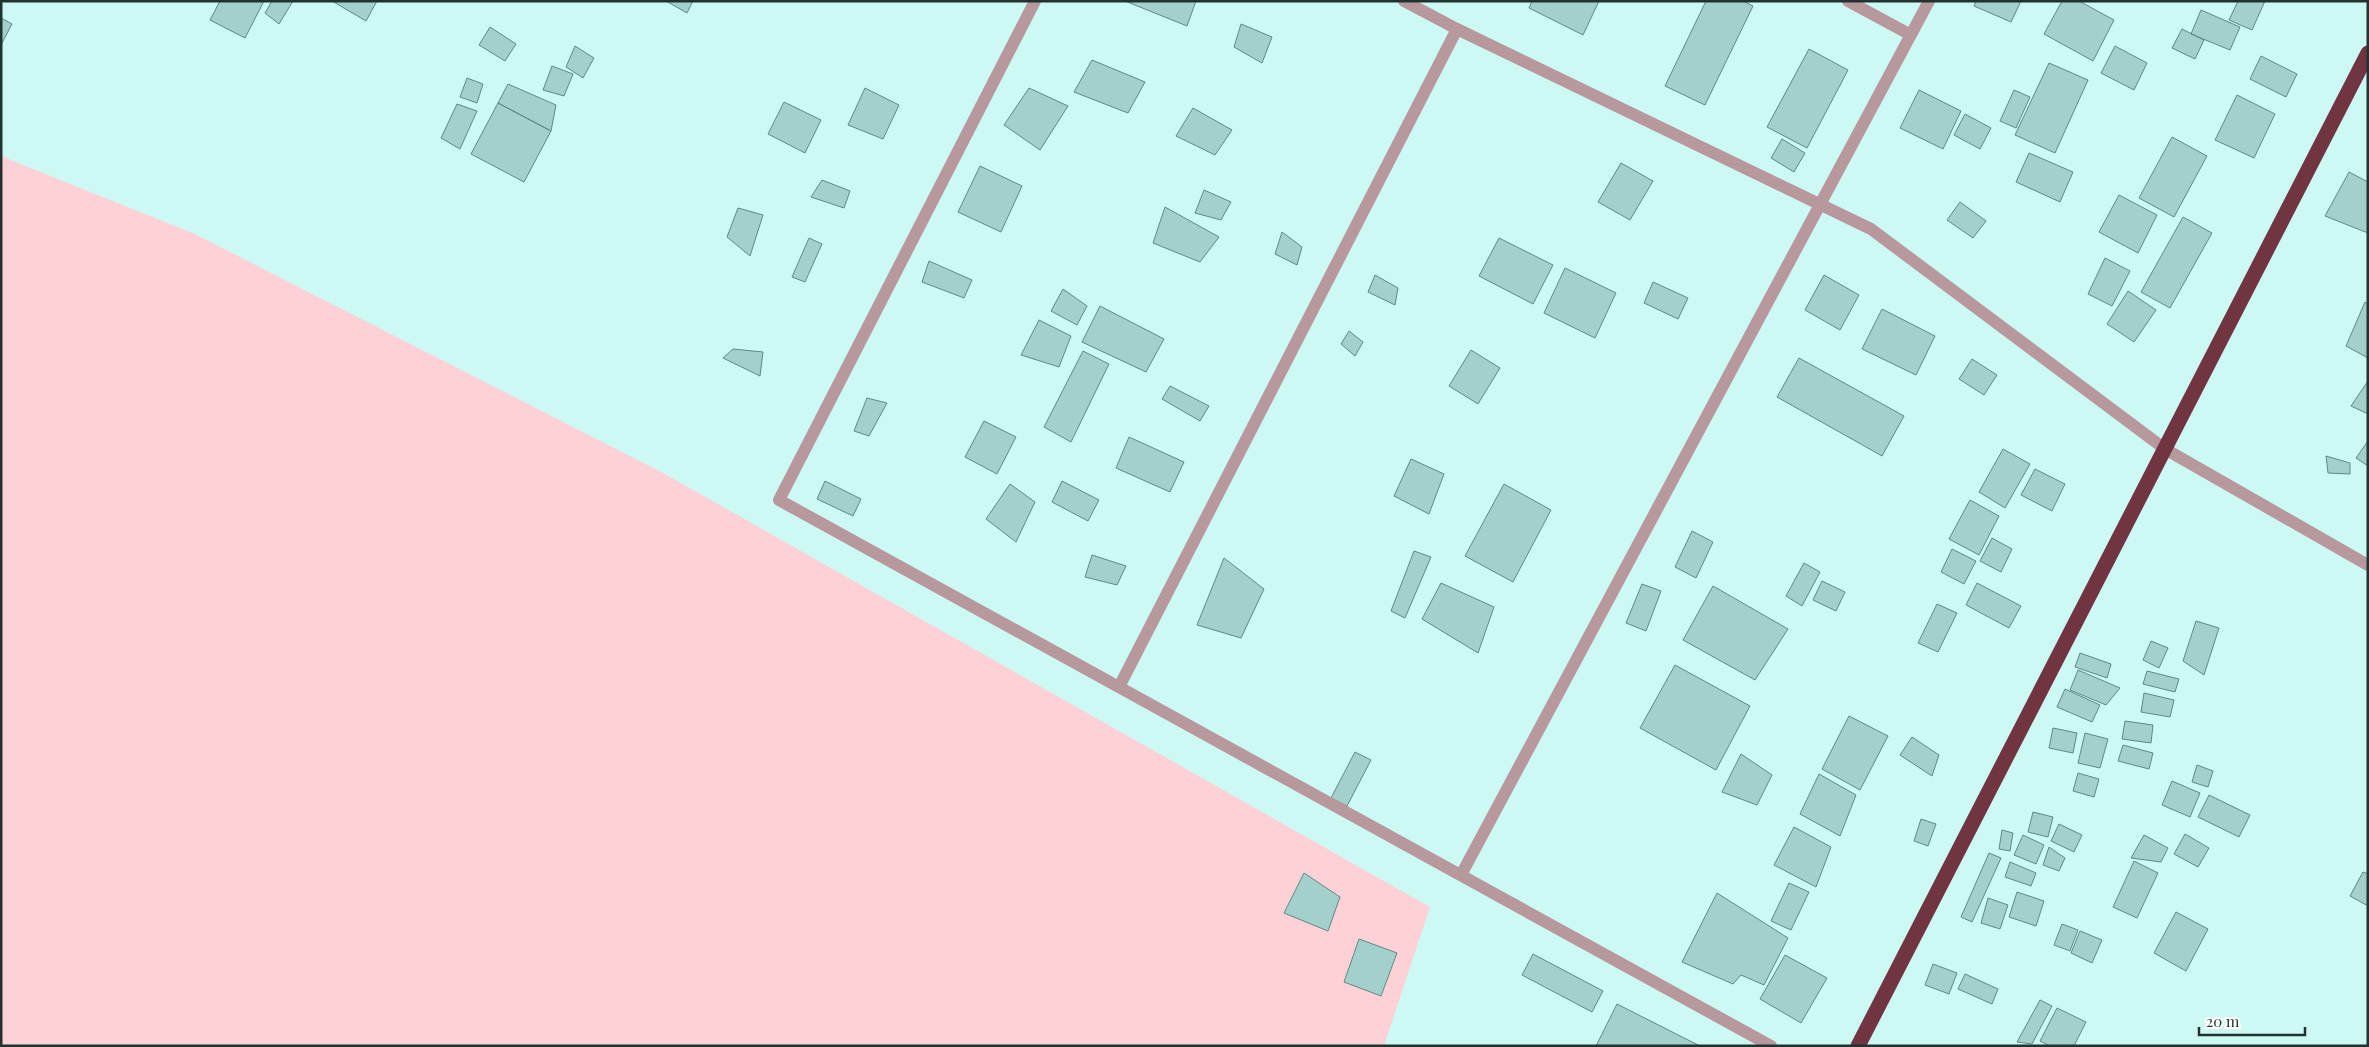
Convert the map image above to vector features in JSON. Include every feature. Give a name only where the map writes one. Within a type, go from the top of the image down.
[{"type":"highway","points":[[1858,1046],[2368,53]]},
{"type":"street","points":[[1035,1],[779,500],[1771,1046]]},
{"type":"street","points":[[1404,1],[1457,29],[1872,228],[2165,449],[2368,565]]},
{"type":"street","points":[[1848,1],[1911,35]]},
{"type":"street","points":[[1461,875],[1929,1]]},
{"type":"street","points":[[1119,687],[1457,29]]},
{"type":"shaded area","points":[[1,156],[195,234],[665,474],[1430,907],[1384,1046],[1,1046]]},
{"type":"building","points":[[220,1],[264,1],[245,38],[210,20]]},
{"type":"building","points":[[272,1],[293,1],[279,24],[265,13]]},
{"type":"building","points":[[332,1],[377,1],[366,21]]},
{"type":"building","points":[[666,1],[693,1],[687,13]]},
{"type":"building","points":[[1125,1],[1196,1],[1187,26]]},
{"type":"building","points":[[1532,1],[1599,1],[1583,35],[1529,8]]},
{"type":"building","points":[[1706,1],[1743,1],[1753,6],[1705,105],[1665,86]]},
{"type":"building","points":[[1976,1],[2021,1],[2011,22],[1974,6]]},
{"type":"building","points":[[2062,1],[2079,1],[2114,20],[2093,61],[2044,34]]},
{"type":"building","points":[[2238,1],[2265,1],[2252,30],[2229,20]]},
{"type":"building","points":[[2201,10],[2240,27],[2230,50],[2191,34]]},
{"type":"building","points":[[1,18],[12,24],[1,45]]},
{"type":"building","points":[[1241,24],[1272,37],[1262,63],[1234,47]]},
{"type":"building","points":[[490,27],[516,44],[505,61],[479,45]]},
{"type":"building","points":[[2182,29],[2204,40],[2195,59],[2172,48]]},
{"type":"building","points":[[575,46],[594,58],[583,78],[566,67]]},
{"type":"building","points":[[2115,46],[2147,63],[2134,90],[2101,73]]},
{"type":"building","points":[[1809,49],[1848,70],[1807,148],[1767,127]]},
{"type":"building","points":[[2261,56],[2297,74],[2286,97],[2250,79]]},
{"type":"building","points":[[1092,60],[1145,82],[1128,113],[1074,92]]},
{"type":"building","points":[[2049,63],[2088,80],[2055,153],[2015,135]]},
{"type":"building","points":[[552,66],[573,74],[564,96],[543,90]]},
{"type":"building","points":[[467,78],[483,84],[477,103],[460,97]]},
{"type":"building","points":[[508,84],[556,105],[551,131],[498,103]]},
{"type":"building","points":[[865,88],[899,105],[883,139],[848,125]]},
{"type":"building","points":[[1029,88],[1068,106],[1040,150],[1004,125]]},
{"type":"building","points":[[1919,90],[1961,111],[1943,149],[1900,128]]},
{"type":"building","points":[[2014,90],[2030,97],[2016,128],[2000,121]]},
{"type":"building","points":[[2237,95],[2275,114],[2254,158],[2215,140]]},
{"type":"building","points":[[784,102],[821,120],[805,153],[768,134]]},
{"type":"building","points":[[498,103],[551,131],[524,182],[471,154]]},
{"type":"building","points":[[457,104],[477,111],[460,149],[441,138]]},
{"type":"building","points":[[1193,108],[1232,130],[1215,155],[1176,136]]},
{"type":"building","points":[[1965,114],[1991,128],[1980,149],[1954,135]]},
{"type":"building","points":[[2172,137],[2207,156],[2174,217],[2139,198]]},
{"type":"building","points":[[1782,139],[1805,153],[1794,172],[1771,158]]},
{"type":"building","points":[[2029,153],[2073,172],[2060,202],[2016,182]]},
{"type":"building","points":[[1621,163],[1653,181],[1630,220],[1598,202]]},
{"type":"building","points":[[980,166],[1022,186],[1001,232],[958,212]]},
{"type":"building","points":[[2349,172],[2368,182],[2368,233],[2325,216]]},
{"type":"building","points":[[822,180],[850,191],[844,208],[811,197]]},
{"type":"building","points":[[1204,190],[1231,202],[1221,220],[1195,213]]},
{"type":"building","points":[[2119,195],[2157,215],[2138,253],[2099,232]]},
{"type":"building","points":[[1960,202],[1986,221],[1973,238],[1947,220]]},
{"type":"building","points":[[1165,207],[1219,237],[1200,262],[1153,243]]},
{"type":"building","points":[[738,208],[763,215],[750,256],[727,237]]},
{"type":"building","points":[[2183,217],[2212,233],[2170,308],[2141,292]]},
{"type":"building","points":[[1282,232],[1302,247],[1297,265],[1275,254]]},
{"type":"building","points":[[809,238],[822,244],[805,282],[792,277]]},
{"type":"building","points":[[1499,238],[1553,265],[1533,304],[1479,276]]},
{"type":"building","points":[[2105,258],[2130,271],[2112,306],[2088,294]]},
{"type":"building","points":[[929,261],[972,280],[964,298],[922,282]]},
{"type":"building","points":[[1565,268],[1616,293],[1595,338],[1544,313]]},
{"type":"building","points":[[1375,275],[1398,288],[1395,305],[1368,292]]},
{"type":"building","points":[[1824,275],[1859,295],[1840,330],[1805,310]]},
{"type":"building","points":[[1653,282],[1688,298],[1678,319],[1644,303]]},
{"type":"building","points":[[1063,289],[1087,306],[1077,325],[1051,311]]},
{"type":"building","points":[[2128,291],[2156,310],[2134,342],[2107,324]]},
{"type":"building","points":[[2365,302],[2368,304],[2368,358],[2346,346]]},
{"type":"building","points":[[1100,306],[1164,339],[1146,372],[1082,342]]},
{"type":"building","points":[[1882,309],[1935,336],[1916,375],[1862,349]]},
{"type":"building","points":[[1039,320],[1071,336],[1059,367],[1021,355]]},
{"type":"building","points":[[1349,331],[1363,342],[1355,356],[1341,344]]},
{"type":"building","points":[[733,349],[763,352],[760,376],[723,358]]},
{"type":"building","points":[[1471,350],[1500,368],[1478,404],[1449,386]]},
{"type":"building","points":[[1083,351],[1109,364],[1071,442],[1044,427]]},
{"type":"building","points":[[1799,358],[1904,416],[1882,456],[1777,397]]},
{"type":"building","points":[[1972,359],[1997,375],[1984,395],[1959,379]]},
{"type":"building","points":[[2368,381],[2368,414],[2351,406]]},
{"type":"building","points":[[1170,386],[1209,406],[1200,421],[1162,399]]},
{"type":"building","points":[[867,398],[887,403],[869,436],[854,431]]},
{"type":"building","points":[[984,421],[1016,437],[997,474],[965,457]]},
{"type":"building","points":[[1129,437],[1184,462],[1170,492],[1116,468]]},
{"type":"building","points":[[2368,441],[2368,466],[2356,458]]},
{"type":"building","points":[[2003,449],[2030,464],[2005,508],[1979,492]]},
{"type":"building","points":[[2326,456],[2350,463],[2350,474],[2328,473]]},
{"type":"building","points":[[1411,459],[1444,474],[1429,514],[1394,496]]},
{"type":"building","points":[[2035,469],[2065,484],[2052,511],[2021,495]]},
{"type":"building","points":[[825,481],[861,499],[853,516],[817,499]]},
{"type":"building","points":[[1062,481],[1099,500],[1088,521],[1052,502]]},
{"type":"building","points":[[1010,484],[1035,502],[1016,542],[986,519]]},
{"type":"building","points":[[1504,484],[1551,510],[1513,582],[1465,556]]},
{"type":"building","points":[[1970,500],[1999,516],[1979,555],[1949,539]]},
{"type":"building","points":[[1692,531],[1713,542],[1696,578],[1675,567]]},
{"type":"building","points":[[1992,538],[2012,549],[2001,572],[1980,561]]},
{"type":"building","points":[[1952,549],[1976,561],[1964,584],[1941,572]]},
{"type":"building","points":[[1414,551],[1431,557],[1405,618],[1391,611]]},
{"type":"building","points":[[1092,555],[1126,566],[1117,585],[1085,577]]},
{"type":"building","points":[[1224,558],[1264,589],[1241,638],[1197,625]]},
{"type":"building","points":[[1804,563],[1820,572],[1802,606],[1786,596]]},
{"type":"building","points":[[1822,581],[1845,592],[1836,611],[1813,600]]},
{"type":"building","points":[[1441,583],[1494,607],[1478,653],[1422,619]]},
{"type":"building","points":[[1977,583],[2021,606],[2009,628],[1966,605]]},
{"type":"building","points":[[1642,584],[1661,591],[1646,631],[1626,623]]},
{"type":"building","points":[[1713,586],[1788,629],[1755,680],[1683,640]]},
{"type":"building","points":[[1937,604],[1957,613],[1938,652],[1918,643]]},
{"type":"building","points":[[2196,621],[2219,628],[2204,675],[2183,661]]},
{"type":"building","points":[[2151,641],[2168,648],[2159,668],[2143,660]]},
{"type":"building","points":[[2080,653],[2111,664],[2107,678],[2075,667]]},
{"type":"building","points":[[1675,665],[1750,706],[1716,770],[1640,728]]},
{"type":"building","points":[[2078,670],[2120,688],[2106,705],[2070,690]]},
{"type":"building","points":[[2147,671],[2179,679],[2175,692],[2143,684]]},
{"type":"building","points":[[2065,689],[2100,705],[2092,722],[2057,707]]},
{"type":"building","points":[[2144,693],[2174,700],[2170,717],[2141,712]]},
{"type":"building","points":[[1849,716],[1888,736],[1860,790],[1822,769]]},
{"type":"building","points":[[2125,721],[2153,725],[2151,743],[2122,739]]},
{"type":"building","points":[[2053,728],[2077,733],[2073,753],[2049,748]]},
{"type":"building","points":[[2085,733],[2108,739],[2100,768],[2078,763]]},
{"type":"building","points":[[1912,737],[1939,755],[1932,776],[1900,755]]},
{"type":"building","points":[[2123,745],[2153,753],[2149,769],[2118,761]]},
{"type":"building","points":[[1355,752],[1371,760],[1347,806],[1331,798]]},
{"type":"building","points":[[1741,754],[1772,775],[1757,805],[1722,792]]},
{"type":"building","points":[[2197,765],[2213,771],[2208,787],[2192,782]]},
{"type":"building","points":[[2078,773],[2099,779],[2094,797],[2073,791]]},
{"type":"building","points":[[1819,774],[1856,795],[1840,836],[1800,814]]},
{"type":"building","points":[[2172,781],[2200,793],[2190,817],[2162,805]]},
{"type":"building","points":[[2209,795],[2250,815],[2239,837],[2198,817]]},
{"type":"building","points":[[2033,812],[2053,817],[2048,837],[2028,832]]},
{"type":"building","points":[[1921,819],[1936,824],[1928,846],[1914,841]]},
{"type":"building","points":[[2059,824],[2082,835],[2074,852],[2051,841]]},
{"type":"building","points":[[1794,827],[1831,847],[1816,887],[1774,865]]},
{"type":"building","points":[[2002,830],[2013,833],[2010,851],[1999,849]]},
{"type":"building","points":[[2185,834],[2209,848],[2198,867],[2174,854]]},
{"type":"building","points":[[2023,835],[2044,845],[2036,864],[2014,855]]},
{"type":"building","points":[[2144,835],[2168,848],[2161,862],[2131,858]]},
{"type":"building","points":[[2049,847],[2065,858],[2059,871],[2043,865]]},
{"type":"building","points":[[1989,853],[2001,858],[1972,922],[1961,917]]},
{"type":"building","points":[[2134,861],[2158,873],[2137,918],[2113,907]]},
{"type":"building","points":[[2010,862],[2036,873],[2031,886],[2005,877]]},
{"type":"building","points":[[2363,872],[2368,874],[2368,906],[2350,896]]},
{"type":"building","points":[[1304,873],[1340,897],[1328,931],[1284,913]]},
{"type":"building","points":[[1789,883],[1809,892],[1791,930],[1771,921]]},
{"type":"building","points":[[2017,892],[2044,901],[2036,926],[2009,917]]},
{"type":"building","points":[[1717,893],[1788,938],[1764,985],[1741,975],[1733,984],[1682,962]]},
{"type":"building","points":[[1988,898],[2008,905],[2000,929],[1981,923]]},
{"type":"building","points":[[2176,912],[2208,929],[2186,971],[2154,953]]},
{"type":"building","points":[[2062,924],[2078,930],[2070,951],[2054,945]]},
{"type":"building","points":[[2080,931],[2102,940],[2092,963],[2071,953]]},
{"type":"building","points":[[1359,939],[1397,953],[1381,996],[1344,982]]},
{"type":"building","points":[[1533,954],[1603,991],[1592,1012],[1522,975]]},
{"type":"building","points":[[1785,955],[1827,978],[1801,1023],[1760,999]]},
{"type":"building","points":[[1933,964],[1957,973],[1949,994],[1925,985]]},
{"type":"building","points":[[1965,974],[1998,989],[1992,1004],[1958,989]]},
{"type":"building","points":[[2040,1000],[2052,1006],[2032,1044],[2017,1042]]},
{"type":"building","points":[[1617,1004],[1700,1046],[1596,1046]]},
{"type":"building","points":[[2057,1008],[2086,1022],[2074,1046],[2050,1046],[2040,1041]]}]
